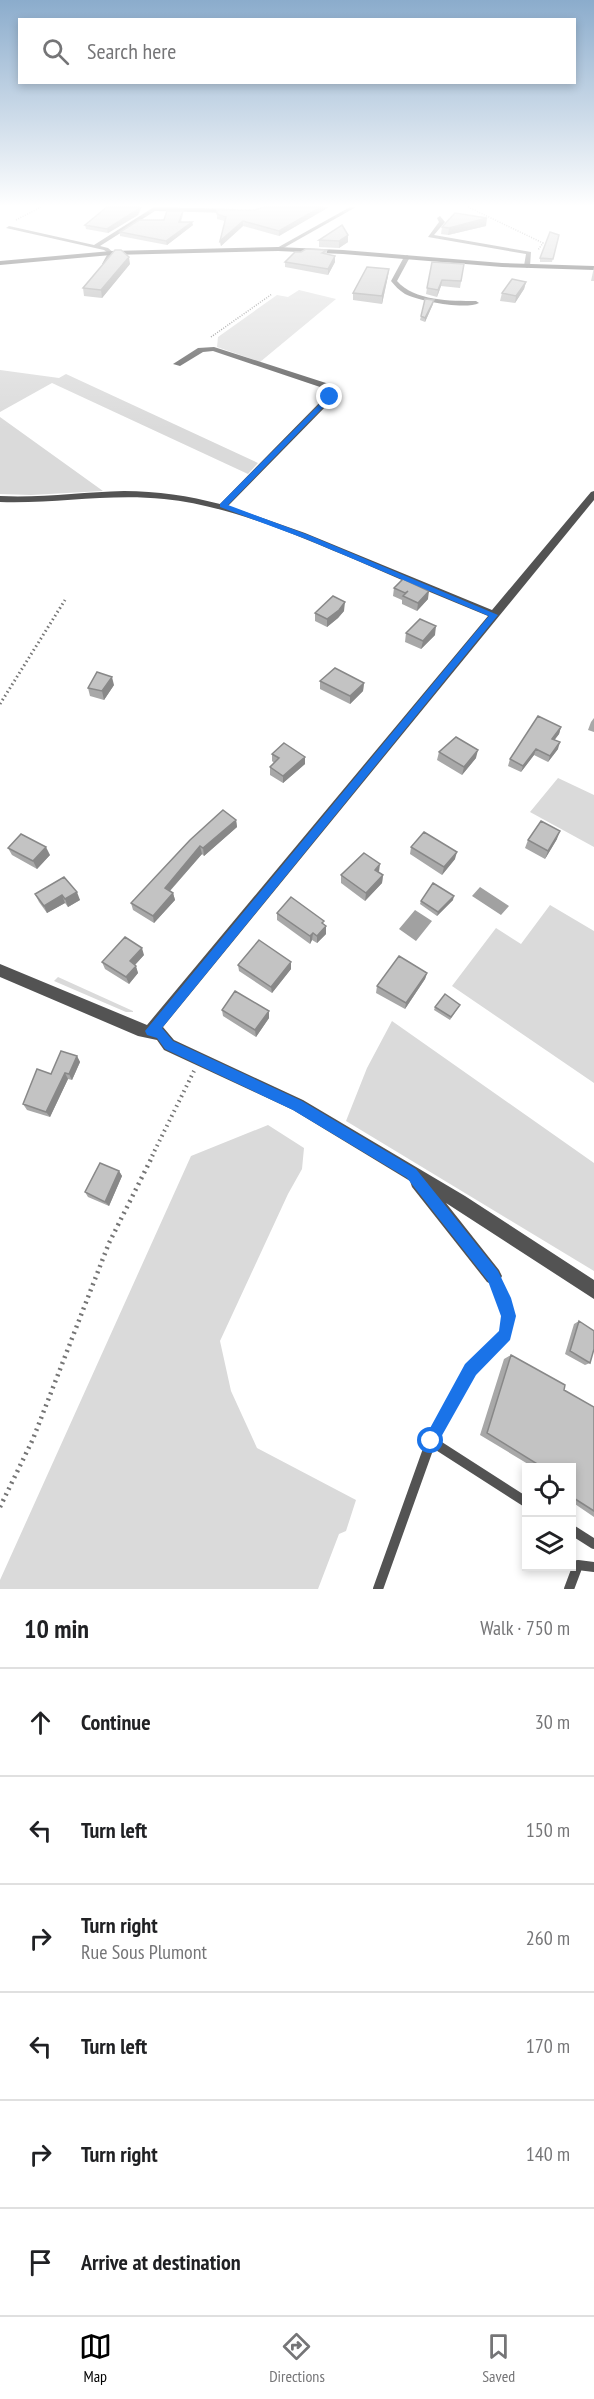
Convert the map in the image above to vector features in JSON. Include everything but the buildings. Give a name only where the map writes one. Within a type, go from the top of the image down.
[{"type":"street","points":[[394,281],[398,287],[418,296],[460,303],[476,303]]},
{"type":"street","points":[[177,364],[201,350],[214,349],[326,386],[331,392],[330,397],[223,506]]},
{"type":"street","points":[[0,499],[50,500],[132,494],[163,495],[223,506],[308,537],[494,615]]},
{"type":"street","points":[[151,1031],[594,494]]},
{"type":"street","points":[[0,970],[106,1017],[143,1031],[161,1033],[169,1045],[298,1105],[459,1202],[594,1290]]},
{"type":"street","points":[[411,1174],[493,1276]]},
{"type":"lane","points":[[378,1589],[431,1441],[471,1369],[505,1335],[509,1316],[504,1298],[493,1276]]},
{"type":"lane","points":[[431,1441],[522,1499]]},
{"type":"lane","points":[[576,1533],[594,1544]]},
{"type":"lane","points":[[568,1589],[578,1565],[594,1567]]},
{"type":"path","points":[[211,337],[272,294]]},
{"type":"path","points":[[0,704],[65,600]]},
{"type":"path","points":[[0,1508],[33,1439],[109,1243],[199,1060]]},
{"type":"shaded area","points":[[299,290],[336,299],[260,362],[217,347],[218,337],[277,295],[288,297]]},
{"type":"shaded area","points":[[0,370],[59,378],[66,374],[258,463],[248,474],[52,383],[0,412]]},
{"type":"shaded area","points":[[0,417],[103,491],[31,495],[0,494]]},
{"type":"shaded area","points":[[558,778],[594,795],[594,847],[530,812]]},
{"type":"shaded area","points":[[480,887],[509,906],[501,915],[472,896]]},
{"type":"shaded area","points":[[550,905],[594,931],[594,1083],[452,986],[496,928],[521,944]]},
{"type":"shaded area","points":[[415,910],[432,921],[416,941],[399,929]]},
{"type":"shaded area","points":[[58,977],[133,1012],[126,1012],[54,981]]},
{"type":"shaded area","points":[[392,1021],[594,1163],[594,1271],[346,1121],[367,1068]]},
{"type":"shaded area","points":[[268,1125],[304,1148],[302,1169],[288,1194],[220,1341],[231,1391],[257,1448],[356,1500],[346,1531],[339,1534],[318,1589],[0,1589],[0,1580],[191,1156]]},
{"type":"route","points":[[330,397],[223,506],[308,537],[494,615],[151,1031],[161,1033],[169,1045],[184,1053],[298,1105],[411,1174],[449,1218],[493,1276],[504,1298],[509,1316],[505,1335],[471,1369],[431,1441]]}]
